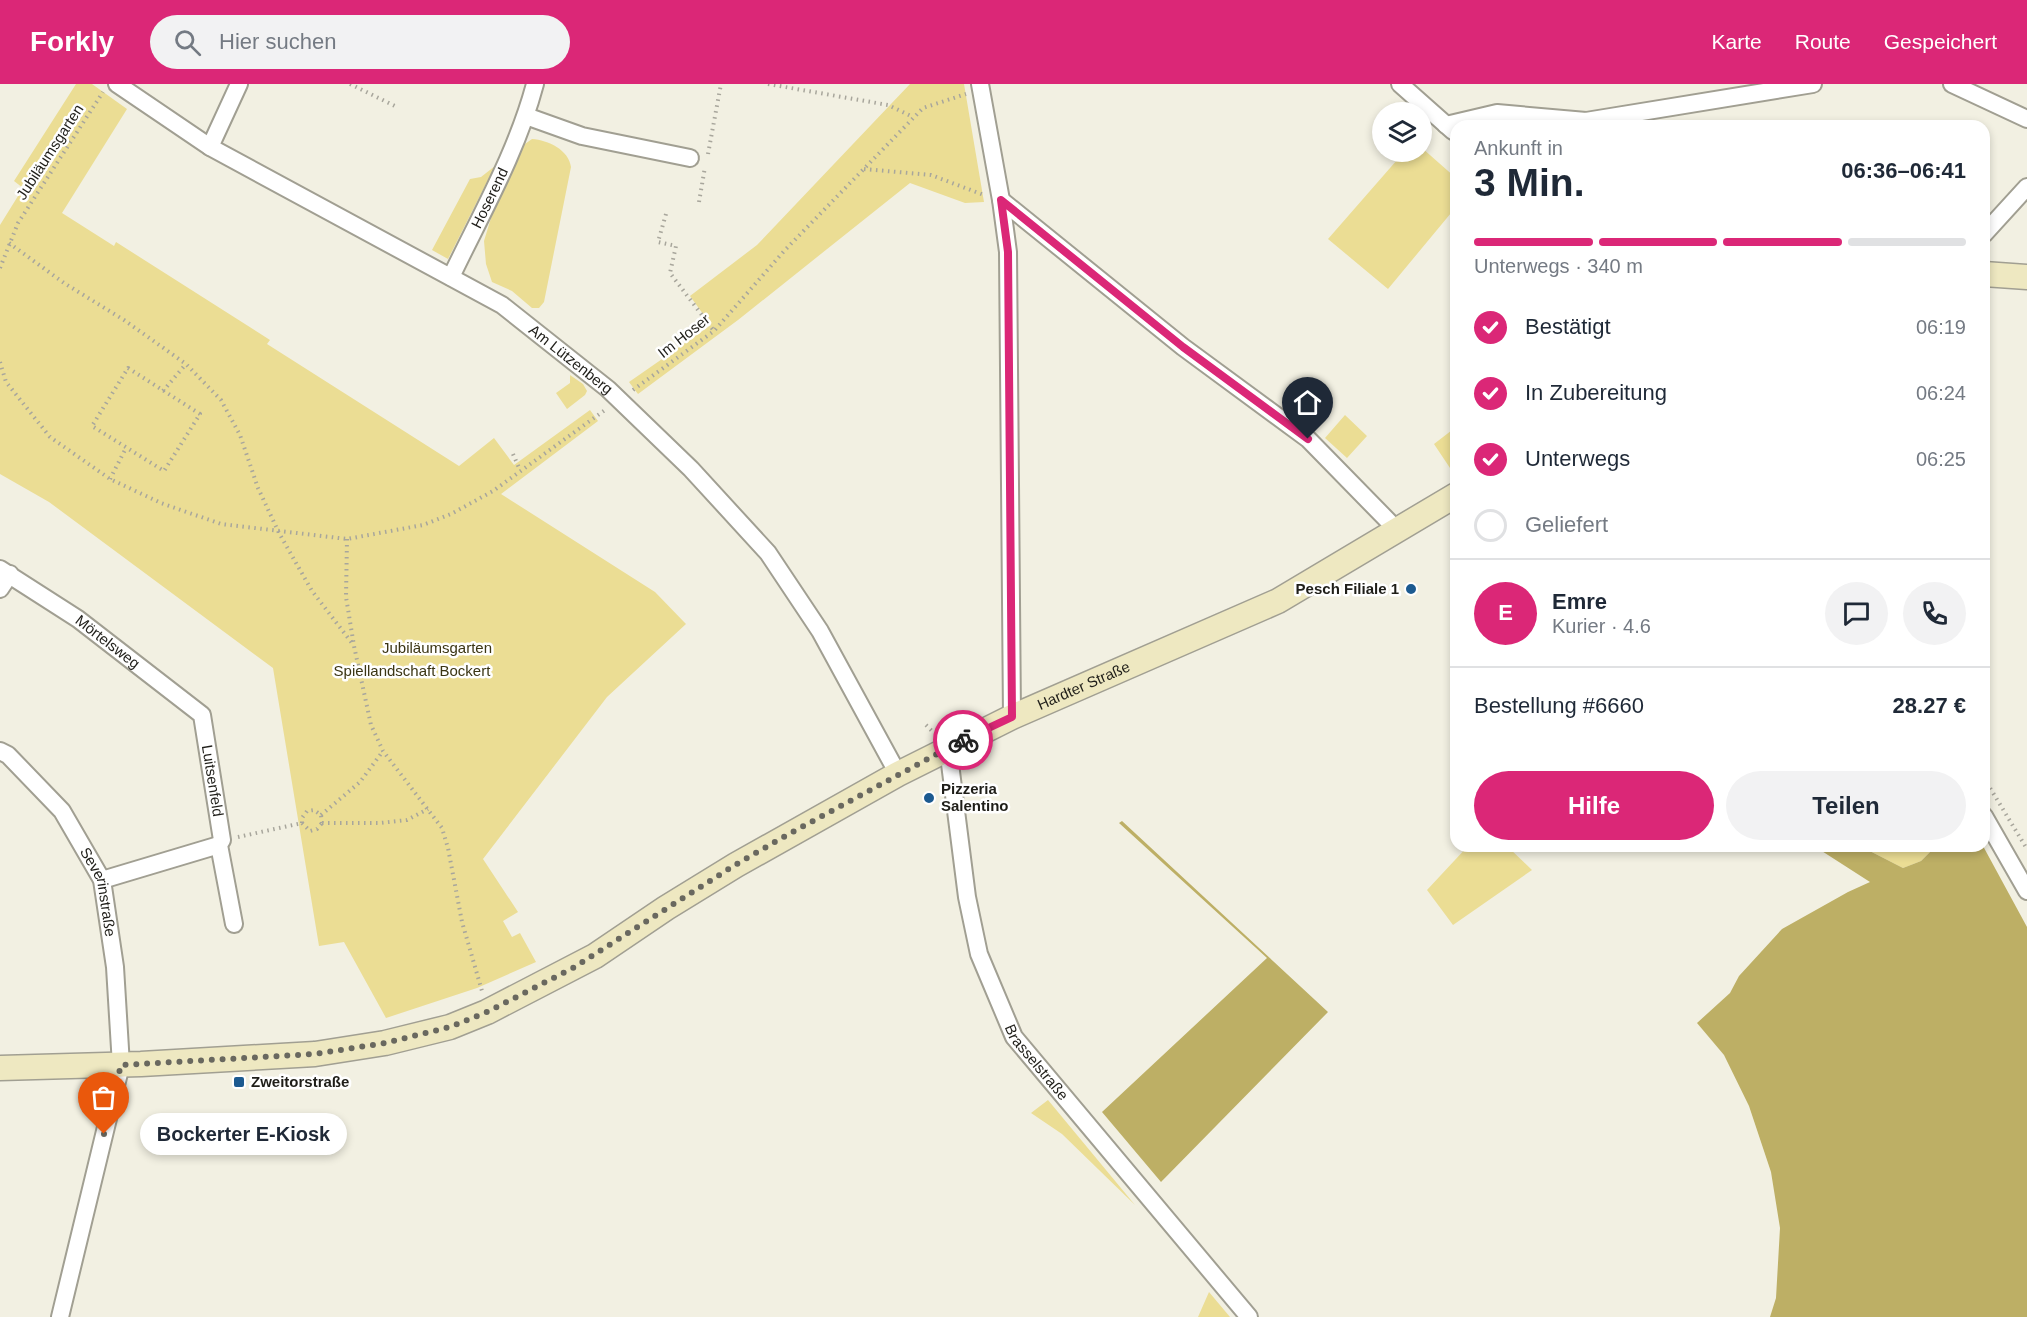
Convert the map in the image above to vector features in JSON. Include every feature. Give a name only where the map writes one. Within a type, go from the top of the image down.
[{"type":"main road","points":[[1990,274],[2027,277]]},
{"type":"main road","name":"Hardter Straße","points":[[0,1068],[121,1065],[315,1054],[385,1043],[450,1027],[487,1012],[580,964],[735,865],[898,774],[1012,717],[1278,601],[1450,499]]},
{"type":"street","points":[[210,147],[239,84]]},
{"type":"street","name":"Hoserend","points":[[451,277],[516,143],[535,84]]},
{"type":"street","points":[[1400,84],[1450,128]]},
{"type":"street","points":[[1598,120],[1813,84]]},
{"type":"street","points":[[1952,84],[2027,119]]},
{"type":"street","points":[[980,86],[1008,252],[1012,717]]},
{"type":"street","name":"Am Lützenberg","points":[[111,87],[210,147],[370,236],[502,305],[608,389],[691,469],[768,554],[820,632],[898,774]]},
{"type":"street","points":[[1477,120],[1497,113],[1566,120]]},
{"type":"street","points":[[526,116],[582,136],[690,158]]},
{"type":"street","points":[[1990,227],[2027,187]]},
{"type":"street","points":[[1001,200],[1183,347],[1308,439],[1398,531]]},
{"type":"street","name":"Mörtelsweg","points":[[0,589],[5,571],[78,619],[202,715]]},
{"type":"street","name":"Luitsenfeld","points":[[202,715],[234,924]]},
{"type":"street","name":"Brasselstraße","points":[[948,748],[967,897],[979,954],[1014,1037],[1249,1317]]},
{"type":"street","name":"Severinstraße","points":[[0,751],[8,754],[62,812],[102,880],[115,967],[121,1065]]},
{"type":"street","points":[[1990,826],[2027,891]]},
{"type":"street","points":[[102,880],[221,842]]},
{"type":"street","points":[[60,1317],[121,1065]]},
{"type":"path","points":[[350,84],[395,106]]},
{"type":"path","points":[[699,202],[721,84]]},
{"type":"path","points":[[768,84],[888,105],[913,117]]},
{"type":"path","name":"Im Hoser","points":[[347,539],[423,525],[451,514],[493,491],[714,331],[785,250],[923,108],[980,86]]},
{"type":"path","name":"Jubiläumsgarten","points":[[0,268],[18,223],[111,87]]},
{"type":"path","points":[[863,169],[931,175],[1001,200]]},
{"type":"path","points":[[666,214],[658,242],[675,246],[670,273],[714,331]]},
{"type":"path","points":[[9,243],[64,283],[124,320],[186,364],[221,400],[240,435],[258,488],[279,533],[312,591],[354,646]]},
{"type":"path","points":[[0,362],[6,382],[50,437],[110,479],[161,503],[221,524],[279,533],[347,539],[346,597],[371,725],[382,751],[441,828],[462,922],[480,980]]},
{"type":"path","points":[[164,391],[186,364]]},
{"type":"path","points":[[128,368],[164,391],[200,414],[164,471],[92,426],[128,368]]},
{"type":"path","points":[[0,382],[6,382]]},
{"type":"path","points":[[110,479],[126,448]]},
{"type":"path","points":[[513,454],[520,470]]},
{"type":"path","points":[[321,815],[360,782],[382,751]]},
{"type":"path","points":[[1990,788],[2027,849]]},
{"type":"path","points":[[322,823],[380,823],[407,820],[428,809]]},
{"type":"path","points":[[314,810],[321,815],[322,823],[317,829],[310,831],[302,823],[302,818],[307,812],[314,810]]},
{"type":"path","points":[[221,842],[302,823]]},
{"type":"green space","name":"Jubiläumsgarten","points":[[76,84],[92,84],[127,109],[62,213],[114,246],[116,242],[270,340],[267,344],[459,466],[494,438],[514,465],[590,410],[598,421],[501,494],[655,592],[686,624],[607,697],[483,859],[518,912],[503,921],[512,937],[520,933],[536,962],[477,988],[386,1018],[344,942],[319,946],[273,668],[49,502],[0,474],[0,225],[23,188],[14,181]]},
{"type":"green space","points":[[910,84],[964,84],[984,202],[965,203],[910,183],[738,320],[638,394],[629,382],[711,325],[690,296],[757,245]]},
{"type":"green space","points":[[532,139],[545,141],[557,147],[566,156],[571,167],[544,302],[539,308],[532,308],[512,291],[492,282],[486,264],[484,241],[491,218],[522,146]]},
{"type":"green space","points":[[1432,157],[1450,173],[1450,214],[1388,289],[1328,239],[1395,162],[1432,162]]},
{"type":"green space","points":[[495,166],[448,259],[432,250],[470,179],[481,177]]},
{"type":"green space","points":[[570,375],[583,384],[587,391],[567,409],[556,393],[570,383]]},
{"type":"green space","points":[[1345,415],[1367,436],[1347,458],[1325,438]]},
{"type":"green space","points":[[1450,432],[1450,468],[1434,444]]},
{"type":"green space","points":[[1462,852],[1513,852],[1532,870],[1453,925],[1427,890]]},
{"type":"green space","points":[[1872,852],[1930,852],[1921,861],[1903,868]]},
{"type":"green space","points":[[1048,1100],[1135,1205],[1062,1134],[1031,1113]]},
{"type":"green space","points":[[1209,1292],[1230,1317],[1198,1317]]},
{"type":"shaded area","points":[[1122,821],[1328,1012],[1161,1182],[1102,1112],[1267,958],[1119,823]]},
{"type":"shaded area","points":[[1823,852],[1872,852],[1903,868],[1921,861],[1930,852],[1986,852],[2027,927],[2027,1317],[1770,1317],[1776,1298],[1780,1228],[1771,1172],[1749,1106],[1724,1055],[1697,1023],[1730,993],[1739,976],[1782,929],[1870,882]]},
{"type":"way so far","points":[[104,1134],[121,1065],[315,1054],[385,1043],[450,1027],[487,1012],[595,956],[735,865],[963,740]]},
{"type":"place","name":"Pesch Filiale 1","points":[[1411,589]]},
{"type":"place","name":"Pizzeria Salentino","points":[[929,798]]},
{"type":"place","name":"Zweitorstraße","points":[[239,1082]]},
{"type":"place","name":"Bockerter E-Kiosk","points":[[104,1134]]},
{"type":"route","points":[[963,740],[1012,717],[1008,252],[1001,200],[1183,347],[1308,439]]},
{"type":"park label","name":"Spiellandschaft Bockert","points":[[412,671]]}]
